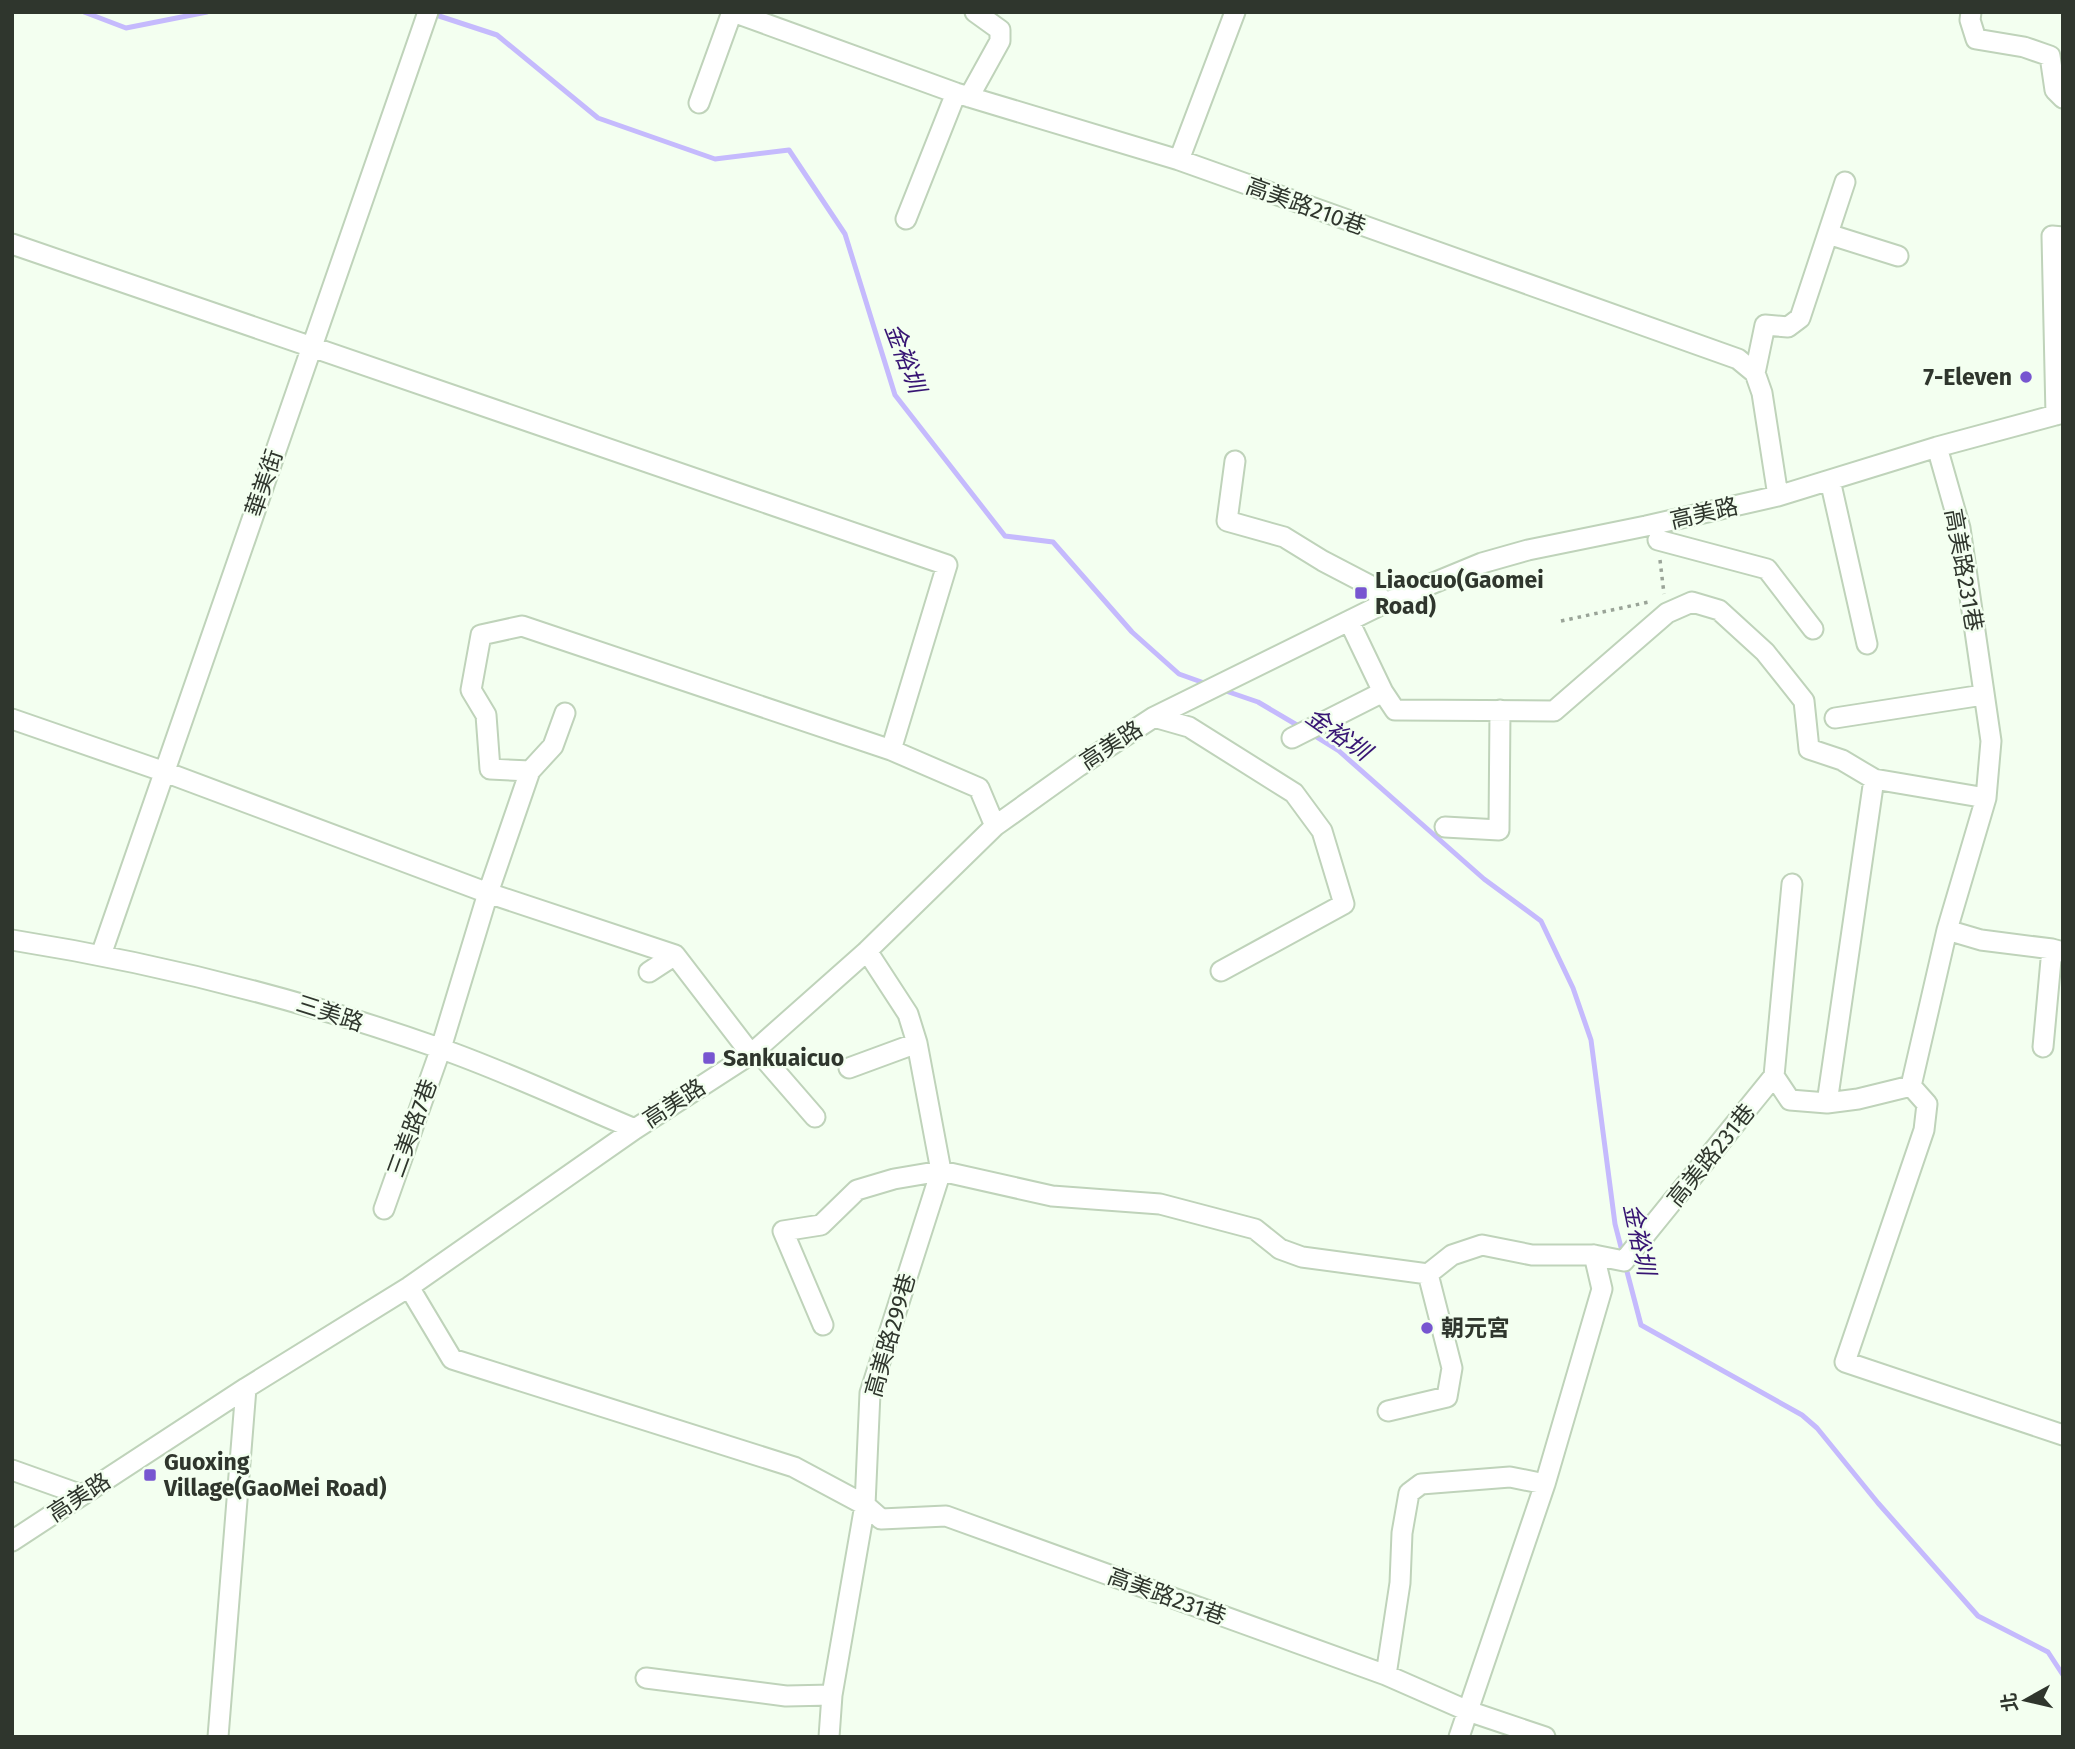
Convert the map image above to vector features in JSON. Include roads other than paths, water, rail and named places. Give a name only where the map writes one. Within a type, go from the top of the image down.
[{"type":"street","name":"華美街","points":[[101,955],[428,12]]},
{"type":"street","points":[[699,103],[732,12]]},
{"type":"street","name":"高美路210巷","points":[[732,12],[962,95],[1180,160],[1738,359],[1755,373]]},
{"type":"street","points":[[906,219],[962,95],[1000,41],[1000,30],[975,12]]},
{"type":"street","points":[[1180,160],[1235,12]]},
{"type":"street","points":[[1970,12],[1976,39],[2024,47],[2050,56],[2055,90],[2063,98]]},
{"type":"street","points":[[1778,496],[1762,393],[1755,373],[1765,325],[1788,327],[1800,318],[1844,182]]},
{"type":"street","points":[[1828,234],[1898,256]]},
{"type":"street","points":[[2059,414],[2052,236],[2063,237]]},
{"type":"street","points":[[12,244],[947,565],[891,750]]},
{"type":"street","name":"高美路","points":[[12,1541],[246,1388],[409,1287],[635,1129],[753,1051],[867,951],[995,826],[1079,765],[1154,717],[1385,603],[1482,564],[1528,550],[1778,496],[1937,447],[2059,414]]},
{"type":"street","name":"高美路231巷","points":[[1428,1274],[1452,1255],[1482,1245],[1532,1255],[1594,1255],[1624,1261],[1774,1076],[1790,1100],[1827,1103],[1911,1086],[1947,930],[1986,797],[1990,741],[1972,596],[1960,528],[1937,447]]},
{"type":"street","points":[[1234,461],[1227,521],[1284,537],[1322,561],[1369,585],[1385,603]]},
{"type":"street","points":[[1830,480],[1867,644]]},
{"type":"street","name":"高美路","points":[[1658,540],[1767,569],[1813,629]]},
{"type":"street","points":[[1349,621],[1383,692],[1395,710],[1554,711],[1666,606],[1692,601],[1719,610],[1765,652],[1804,701],[1809,749],[1842,760],[1874,779],[1986,797]]},
{"type":"street","points":[[565,713],[553,746],[530,771],[490,769],[486,715],[471,691],[481,635],[522,626],[562,637],[891,750],[979,788],[995,826]]},
{"type":"street","points":[[1292,738],[1383,692]]},
{"type":"street","points":[[1835,718],[1983,695]]},
{"type":"street","points":[[1446,827],[1499,830],[1500,709]]},
{"type":"street","points":[[1154,717],[1189,727],[1294,793],[1322,831],[1344,904],[1221,971]]},
{"type":"street","points":[[12,719],[165,772],[488,893],[675,955],[753,1051],[815,1117]]},
{"type":"street","name":"三美路7巷","points":[[384,1209],[441,1048],[488,893],[530,771]]},
{"type":"street","points":[[1827,1103],[1874,779]]},
{"type":"street","points":[[1774,1076],[1792,884]]},
{"type":"street","points":[[1947,930],[1981,940],[2057,951],[2043,1047]]},
{"type":"street","name":"三美路","points":[[12,940],[101,955],[290,1000],[441,1048],[635,1129]]},
{"type":"street","name":"高美路299巷","points":[[829,1737],[832,1695],[865,1505],[870,1393],[941,1171],[917,1043],[908,1014],[867,951]]},
{"type":"street","points":[[649,972],[675,955]]},
{"type":"street","points":[[849,1068],[917,1043]]},
{"type":"street","points":[[1911,1086],[1927,1104],[1923,1130],[1846,1362],[2063,1435]]},
{"type":"street","points":[[822,1325],[783,1231],[821,1225],[857,1190],[894,1179],[941,1171],[1052,1196],[1160,1204],[1255,1229],[1280,1249],[1302,1257],[1428,1274],[1452,1368],[1447,1396],[1388,1411]]},
{"type":"street","points":[[1459,1737],[1545,1484],[1602,1289],[1594,1255]]},
{"type":"street","name":"高美路231巷","points":[[409,1287],[452,1359],[794,1467],[865,1505],[881,1519],[946,1516],[1386,1675],[1468,1711],[1545,1737]]},
{"type":"street","points":[[218,1737],[246,1388]]},
{"type":"street","points":[[12,1470],[82,1495]]},
{"type":"street","points":[[1386,1675],[1400,1583],[1402,1533],[1409,1493],[1421,1485],[1510,1477],[1545,1484]]},
{"type":"street","points":[[646,1678],[786,1696],[832,1695]]},
{"type":"waterway","name":"金裕圳","points":[[84,12],[126,28],[207,12]]},
{"type":"waterway","name":"金裕圳","points":[[433,14],[497,35],[598,118],[715,159],[789,150],[845,234],[895,395],[1005,536],[1053,542],[1132,632],[1179,674],[1207,684]]},
{"type":"waterway","name":"金裕圳","points":[[1223,690],[1258,702],[1302,728]]},
{"type":"waterway","name":"金裕圳","points":[[1310,733],[1339,751],[1484,879],[1541,921],[1573,988],[1591,1040],[1615,1224],[1623,1255]]},
{"type":"waterway","name":"金裕圳","points":[[1625,1264],[1641,1325],[1802,1415],[1817,1428],[1878,1503],[1978,1616],[2048,1652],[2063,1675]]},
{"type":"place","name":"7-Eleven","points":[[2026,377]]},
{"type":"place","name":"Liaocuo(Gaomei Road)","points":[[1361,593]]},
{"type":"place","name":"Sankuaicuo","points":[[709,1058]]},
{"type":"place","name":"朝元宮","points":[[1427,1328]]},
{"type":"place","name":"Guoxing Village(GaoMei Road)","points":[[150,1475]]}]
